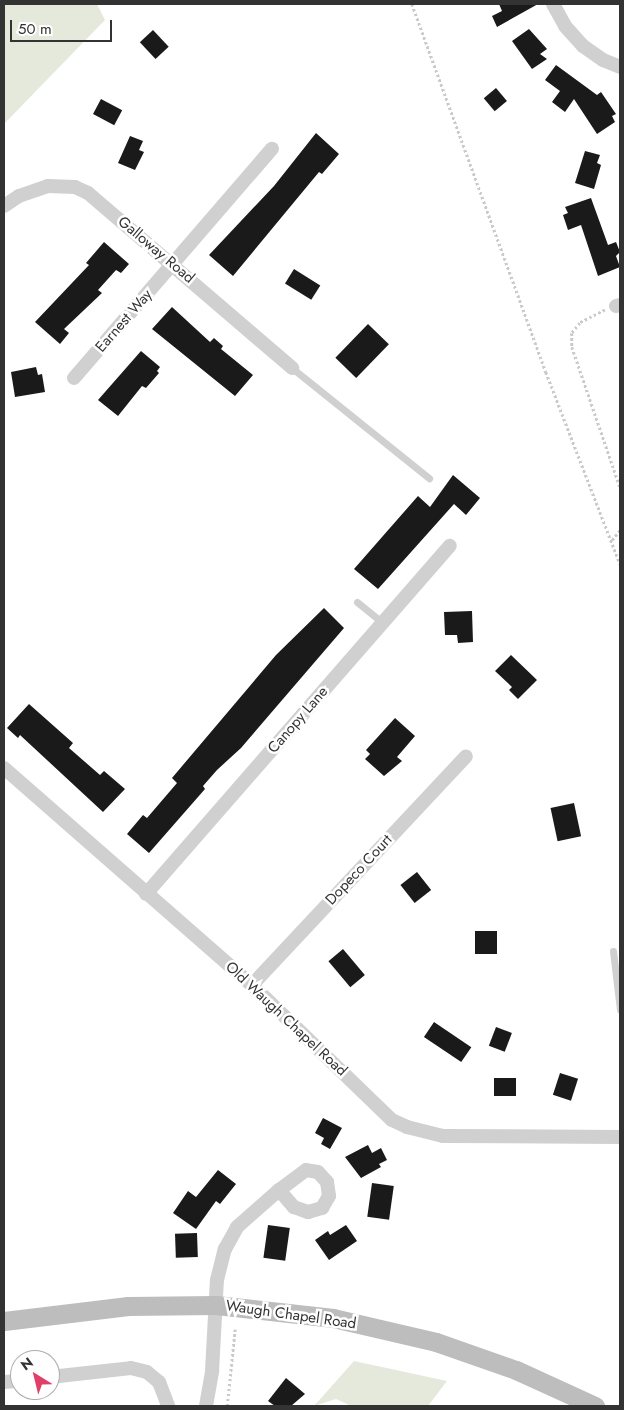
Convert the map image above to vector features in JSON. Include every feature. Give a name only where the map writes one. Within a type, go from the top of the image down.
[{"type":"main road","name":"Waugh Chapel Road","points":[[4,1321],[128,1306],[216,1305],[333,1318],[436,1342],[516,1370],[586,1404]]},
{"type":"street","points":[[554,4],[565,26],[583,46],[602,60],[620,67]]},
{"type":"street","name":"Earnest Way","points":[[74,378],[272,149]]},
{"type":"street","name":"Galloway Road","points":[[4,206],[34,189],[48,186],[76,187],[88,193],[174,263],[292,368]]},
{"type":"street","name":"Canopy Lane","points":[[146,894],[450,546]]},
{"type":"street","name":"Dopeco Court","points":[[252,985],[466,756]]},
{"type":"street","name":"Old Waugh Chapel Road","points":[[4,768],[252,985],[377,1108],[407,1128],[443,1136],[620,1137]]},
{"type":"street","points":[[206,1406],[221,1266],[237,1227],[279,1190]]},
{"type":"street","points":[[60,1376],[132,1368],[147,1372],[159,1382],[168,1406]]},
{"type":"lane","points":[[292,368],[429,478]]},
{"type":"lane","points":[[357,602],[383,623]]},
{"type":"lane","points":[[613,951],[620,1010]]},
{"type":"path","points":[[412,4],[546,372],[620,564]]},
{"type":"path","points":[[618,306],[580,323],[572,333],[572,347],[620,487]]},
{"type":"path","points":[[612,540],[620,530]]},
{"type":"path","points":[[227,1406],[235,1329]]},
{"type":"shaded area","points":[[4,4],[97,4],[105,20],[4,124]]},
{"type":"shaded area","points":[[354,1361],[447,1381],[428,1406],[351,1406],[336,1399],[314,1406]]},
{"type":"building","points":[[499,4],[538,4],[497,27],[492,16],[502,11]]},
{"type":"building","points":[[529,29],[547,49],[540,54],[547,59],[532,69],[512,41]]},
{"type":"building","points":[[153,30],[169,47],[156,59],[140,42]]},
{"type":"building","points":[[556,65],[597,95],[601,92],[616,114],[612,116],[615,122],[597,134],[574,99],[565,112],[552,102],[560,91],[545,80]]},
{"type":"building","points":[[496,88],[507,101],[495,111],[484,98]]},
{"type":"building","points":[[101,99],[122,110],[114,125],[93,114]]},
{"type":"building","points":[[316,133],[339,154],[322,174],[319,172],[233,276],[209,255],[274,186]]},
{"type":"building","points":[[130,136],[143,141],[139,150],[144,152],[135,170],[118,163]]},
{"type":"building","points":[[585,151],[600,155],[597,163],[601,165],[594,189],[575,183]]},
{"type":"building","points":[[591,198],[608,245],[616,242],[620,252],[616,256],[620,267],[598,276],[581,225],[568,230],[563,215],[568,213],[565,207]]},
{"type":"building","points":[[104,242],[129,264],[121,273],[116,270],[98,290],[102,293],[64,329],[69,333],[60,344],[35,322],[89,265],[86,263]]},
{"type":"building","points":[[294,269],[320,285],[311,300],[285,283]]},
{"type":"building","points":[[172,307],[210,342],[214,338],[223,346],[221,349],[253,375],[235,396],[152,329]]},
{"type":"building","points":[[368,324],[389,344],[356,378],[335,358]]},
{"type":"building","points":[[141,351],[160,367],[157,371],[159,373],[146,388],[142,386],[118,416],[98,400]]},
{"type":"building","points":[[36,367],[38,375],[42,374],[45,392],[15,397],[11,372]]},
{"type":"building","points":[[453,475],[480,498],[466,515],[454,504],[378,589],[354,569],[418,496],[430,507]]},
{"type":"building","points":[[324,608],[344,628],[241,748],[203,786],[205,789],[149,853],[127,834],[143,815],[147,818],[177,783],[172,778],[276,655]]},
{"type":"building","points":[[472,611],[473,642],[458,643],[457,635],[445,635],[444,612]]},
{"type":"building","points":[[511,655],[537,680],[518,699],[509,690],[512,687],[495,671]]},
{"type":"building","points":[[29,704],[73,743],[69,748],[100,775],[104,771],[125,789],[103,812],[20,735],[18,738],[7,728]]},
{"type":"building","points":[[395,718],[415,736],[397,757],[402,761],[384,776],[365,759],[370,754],[366,750]]},
{"type":"building","points":[[574,803],[581,836],[558,841],[551,808]]},
{"type":"building","points":[[417,872],[431,890],[415,903],[400,885]]},
{"type":"building","points":[[475,931],[497,931],[497,954],[475,954]]},
{"type":"building","points":[[343,949],[365,975],[350,987],[328,961]]},
{"type":"building","points":[[434,1022],[471,1047],[461,1062],[424,1037]]},
{"type":"building","points":[[496,1027],[512,1033],[505,1052],[489,1046]]},
{"type":"building","points":[[560,1073],[578,1079],[571,1101],[553,1095]]},
{"type":"building","points":[[494,1078],[516,1078],[516,1096],[494,1096]]},
{"type":"building","points":[[323,1118],[342,1128],[330,1149],[321,1144],[324,1138],[315,1133]]},
{"type":"building","points":[[368,1145],[372,1153],[381,1148],[387,1160],[379,1164],[381,1167],[361,1178],[345,1157]]},
{"type":"building","points":[[218,1170],[236,1184],[220,1204],[216,1201],[196,1229],[173,1213],[188,1191],[196,1197]]},
{"type":"building","points":[[372,1183],[394,1186],[389,1220],[367,1217]]},
{"type":"building","points":[[268,1225],[290,1228],[285,1261],[263,1258]]},
{"type":"building","points":[[346,1225],[357,1241],[329,1260],[315,1240],[328,1231],[330,1235]]},
{"type":"building","points":[[197,1233],[198,1257],[176,1258],[175,1234]]},
{"type":"building","points":[[286,1378],[305,1394],[291,1406],[275,1406],[268,1401]]}]
